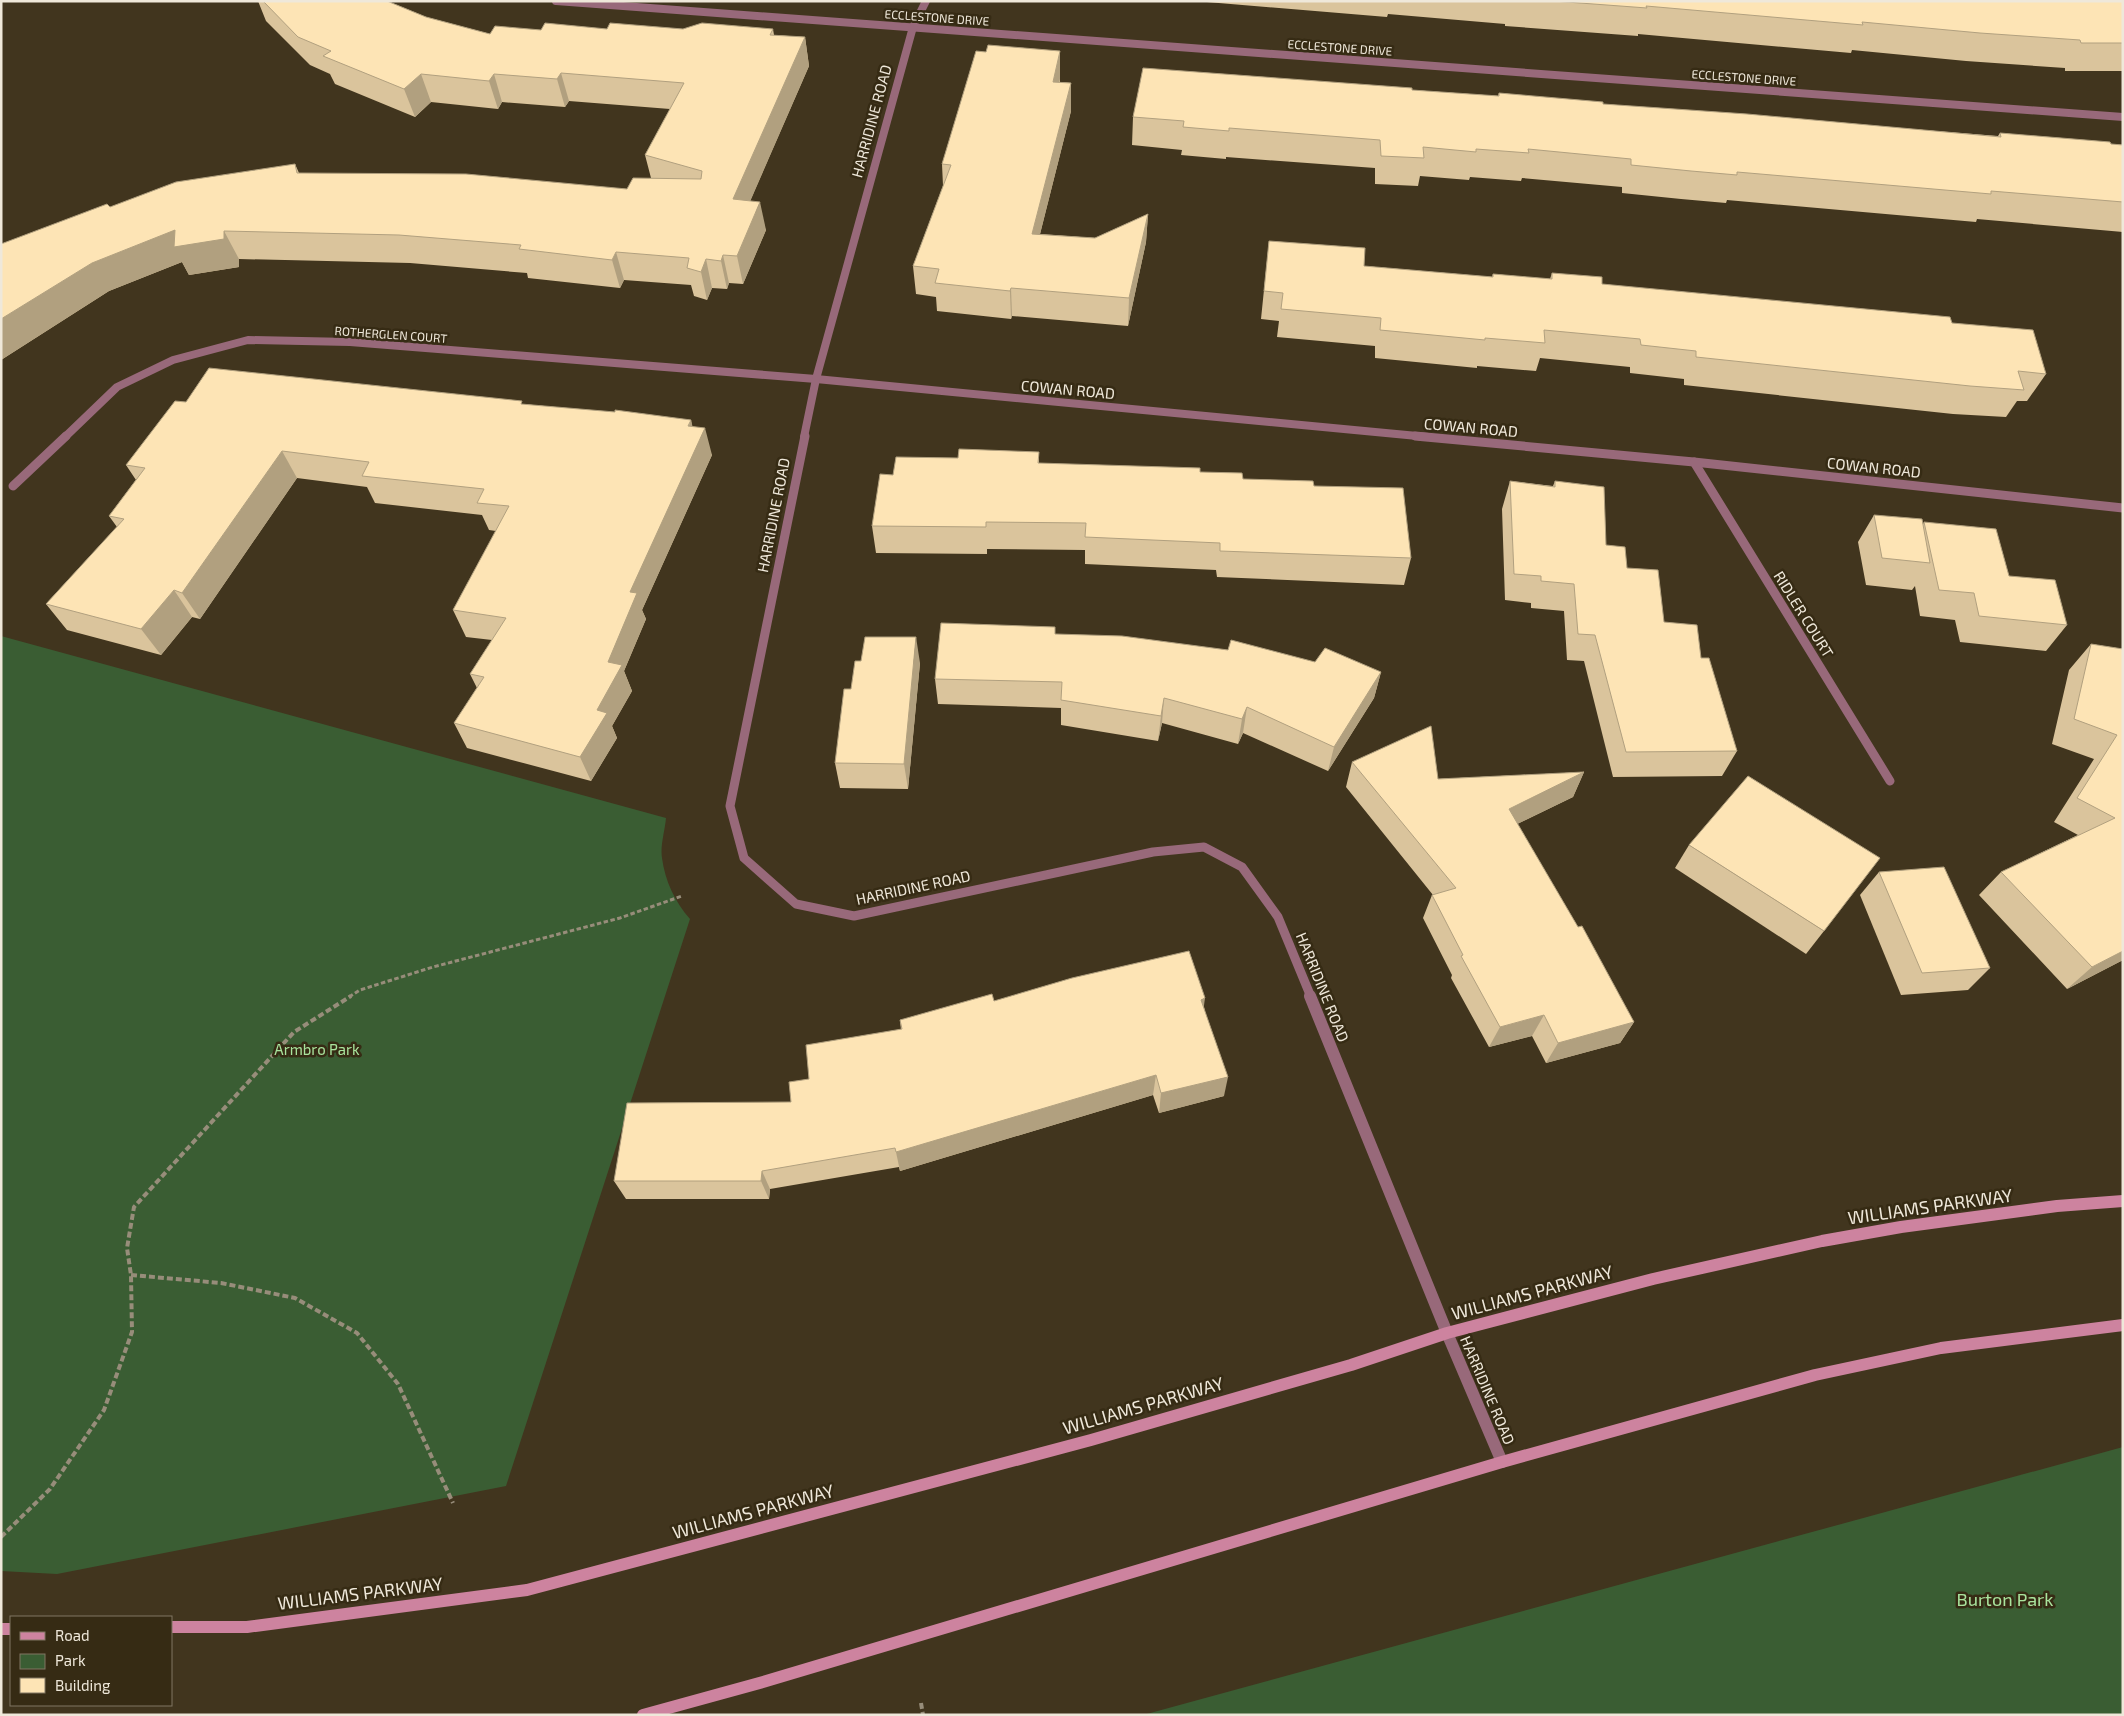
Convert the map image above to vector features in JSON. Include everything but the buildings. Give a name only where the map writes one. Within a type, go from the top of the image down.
[{"type":"main road","name":"WILLIAMS PARKWAY","points":[[172,1627],[247,1627],[527,1590],[1091,1440],[1351,1364],[1447,1333],[1652,1279],[1822,1241],[1902,1227],[2057,1206],[2123,1201]]},
{"type":"main road","points":[[642,1715],[763,1682],[1502,1462],[1815,1374],[1941,1348],[2123,1325]]},
{"type":"street","name":"ECCLESTONE DRIVE","points":[[556,1],[2123,117]]},
{"type":"street","name":"HARRIDINE ROAD","points":[[926,1],[913,27],[816,379],[730,806],[744,858],[796,904],[854,916],[1153,852],[1204,847],[1242,866],[1278,916],[1447,1333],[1502,1462]]},
{"type":"street","name":"ROTHERGLEN COURT","points":[[13,486],[117,387],[172,360],[248,340],[350,342],[816,379]]},
{"type":"street","name":"COWAN ROAD","points":[[816,379],[1694,462],[2123,508]]},
{"type":"street","name":"RIDLER COURT","points":[[1694,462],[1890,781]]},
{"type":"path","points":[[1,1537],[50,1488],[104,1410],[132,1332],[131,1275],[127,1248],[134,1207],[294,1032],[360,990],[433,967],[620,918],[682,896]]},
{"type":"path","points":[[131,1275],[221,1283],[295,1298],[357,1333],[398,1384],[453,1503]]},
{"type":"path","points":[[921,1703],[923,1715]]},
{"type":"green space","name":"Armbro Park","points":[[1,636],[666,818],[662,848],[663,867],[672,891],[690,919],[506,1486],[57,1574],[1,1571]]},
{"type":"green space","name":"Burton Park","points":[[2123,1447],[2123,1715],[1143,1715]]}]
